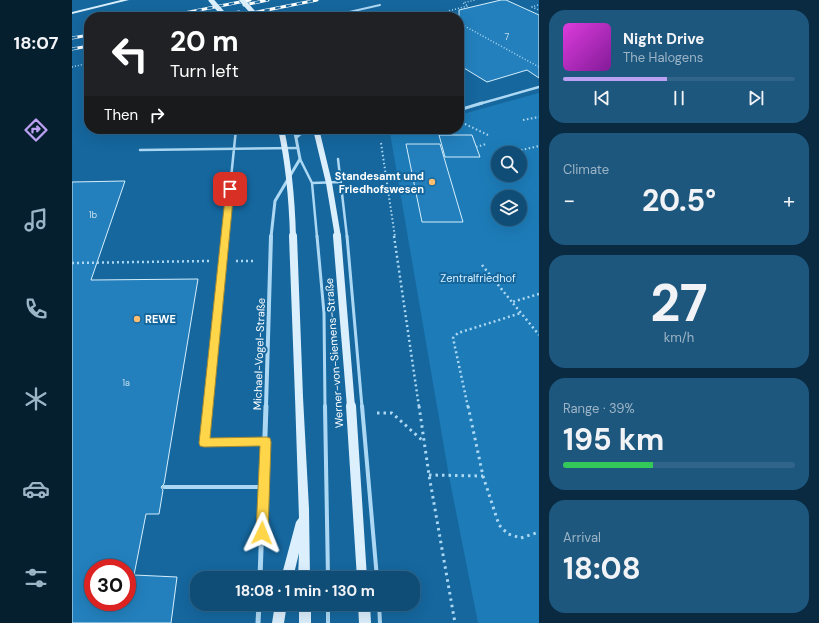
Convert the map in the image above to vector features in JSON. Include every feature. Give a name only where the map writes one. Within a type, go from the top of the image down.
[{"type":"main road","points":[[72,13],[127,0]]},
{"type":"main road","points":[[211,0],[221,12]]},
{"type":"main road","points":[[242,0],[253,12]]},
{"type":"main road","points":[[282,134],[286,152],[292,208],[304,509],[304,571]]},
{"type":"main road","name":"Werner-von-Siemens-Straße","points":[[318,134],[324,155],[334,209],[344,297],[362,571]]},
{"type":"main road","points":[[289,571],[304,509]]},
{"type":"main road","points":[[278,623],[280,611]]},
{"type":"main road","points":[[304,611],[305,623]]},
{"type":"main road","points":[[364,611],[365,623]]},
{"type":"street","points":[[464,109],[539,87]]},
{"type":"street","points":[[295,134],[300,158]]},
{"type":"street","points":[[296,138],[300,134]]},
{"type":"street","name":"Michael-Vogel-Straße","points":[[260,571],[266,442],[272,219],[275,201],[300,158]]},
{"type":"street","points":[[258,623],[259,611]]},
{"type":"lane","points":[[349,12],[380,5]]},
{"type":"lane","points":[[236,134],[204,443],[266,442]]},
{"type":"lane","points":[[140,150],[298,148]]},
{"type":"lane","points":[[300,158],[312,183],[324,313],[328,571]]},
{"type":"lane","points":[[338,159],[350,265],[376,571]]},
{"type":"lane","points":[[312,183],[341,182]]},
{"type":"lane","points":[[164,487],[264,487]]},
{"type":"lane","points":[[328,611],[328,623]]},
{"type":"lane","points":[[379,611],[380,623]]},
{"type":"path","points":[[449,12],[448,11],[468,6],[463,3],[475,0]]},
{"type":"path","points":[[538,6],[532,7],[539,10]]},
{"type":"path","points":[[464,26],[539,67]]},
{"type":"path","points":[[72,67],[84,64]]},
{"type":"path","points":[[523,120],[539,117]]},
{"type":"path","points":[[464,123],[488,135]]},
{"type":"path","points":[[380,134],[428,475],[455,623]]},
{"type":"path","points":[[476,147],[486,144]]},
{"type":"path","points":[[527,149],[539,146]]},
{"type":"path","points":[[72,263],[272,261]]},
{"type":"path","points":[[482,265],[539,335]]},
{"type":"path","points":[[512,302],[539,294]]},
{"type":"path","points":[[521,313],[458,333],[453,338],[483,476],[499,526],[508,534],[521,538],[539,532]]},
{"type":"path","points":[[394,414],[424,441]]},
{"type":"path","points":[[428,475],[483,476]]},
{"type":"green space","name":"Zentralfriedhof","points":[[539,93],[539,623],[478,623],[449,476],[390,134],[464,134],[464,114]]},
{"type":"building","points":[[506,0],[539,15],[539,78],[527,70],[487,82],[464,68],[464,12],[459,12],[459,10]]},
{"type":"building","points":[[439,135],[472,135],[480,157],[445,157]]},
{"type":"building","name":"Standesamt und Friedhofswesen","points":[[406,144],[440,144],[463,222],[422,222]]},
{"type":"building","points":[[125,181],[91,280],[198,279],[164,484],[161,487],[163,490],[159,514],[146,514],[136,565],[136,559],[84,559],[84,611],[136,611],[136,575],[177,577],[171,623],[72,623],[72,182]]},
{"type":"railway","points":[[189,12],[250,0]]},
{"type":"railway","points":[[244,5],[268,0]]},
{"type":"railway","points":[[257,12],[317,0]]},
{"type":"railway","points":[[72,38],[84,36]]},
{"type":"railway","points":[[72,49],[84,47]]},
{"type":"place","name":"Standesamt und Friedhofswesen","points":[[432,182]]},
{"type":"place","name":"REWE","points":[[137,319]]},
{"type":"route","points":[[230,189],[204,443],[266,442],[262,533]]}]
